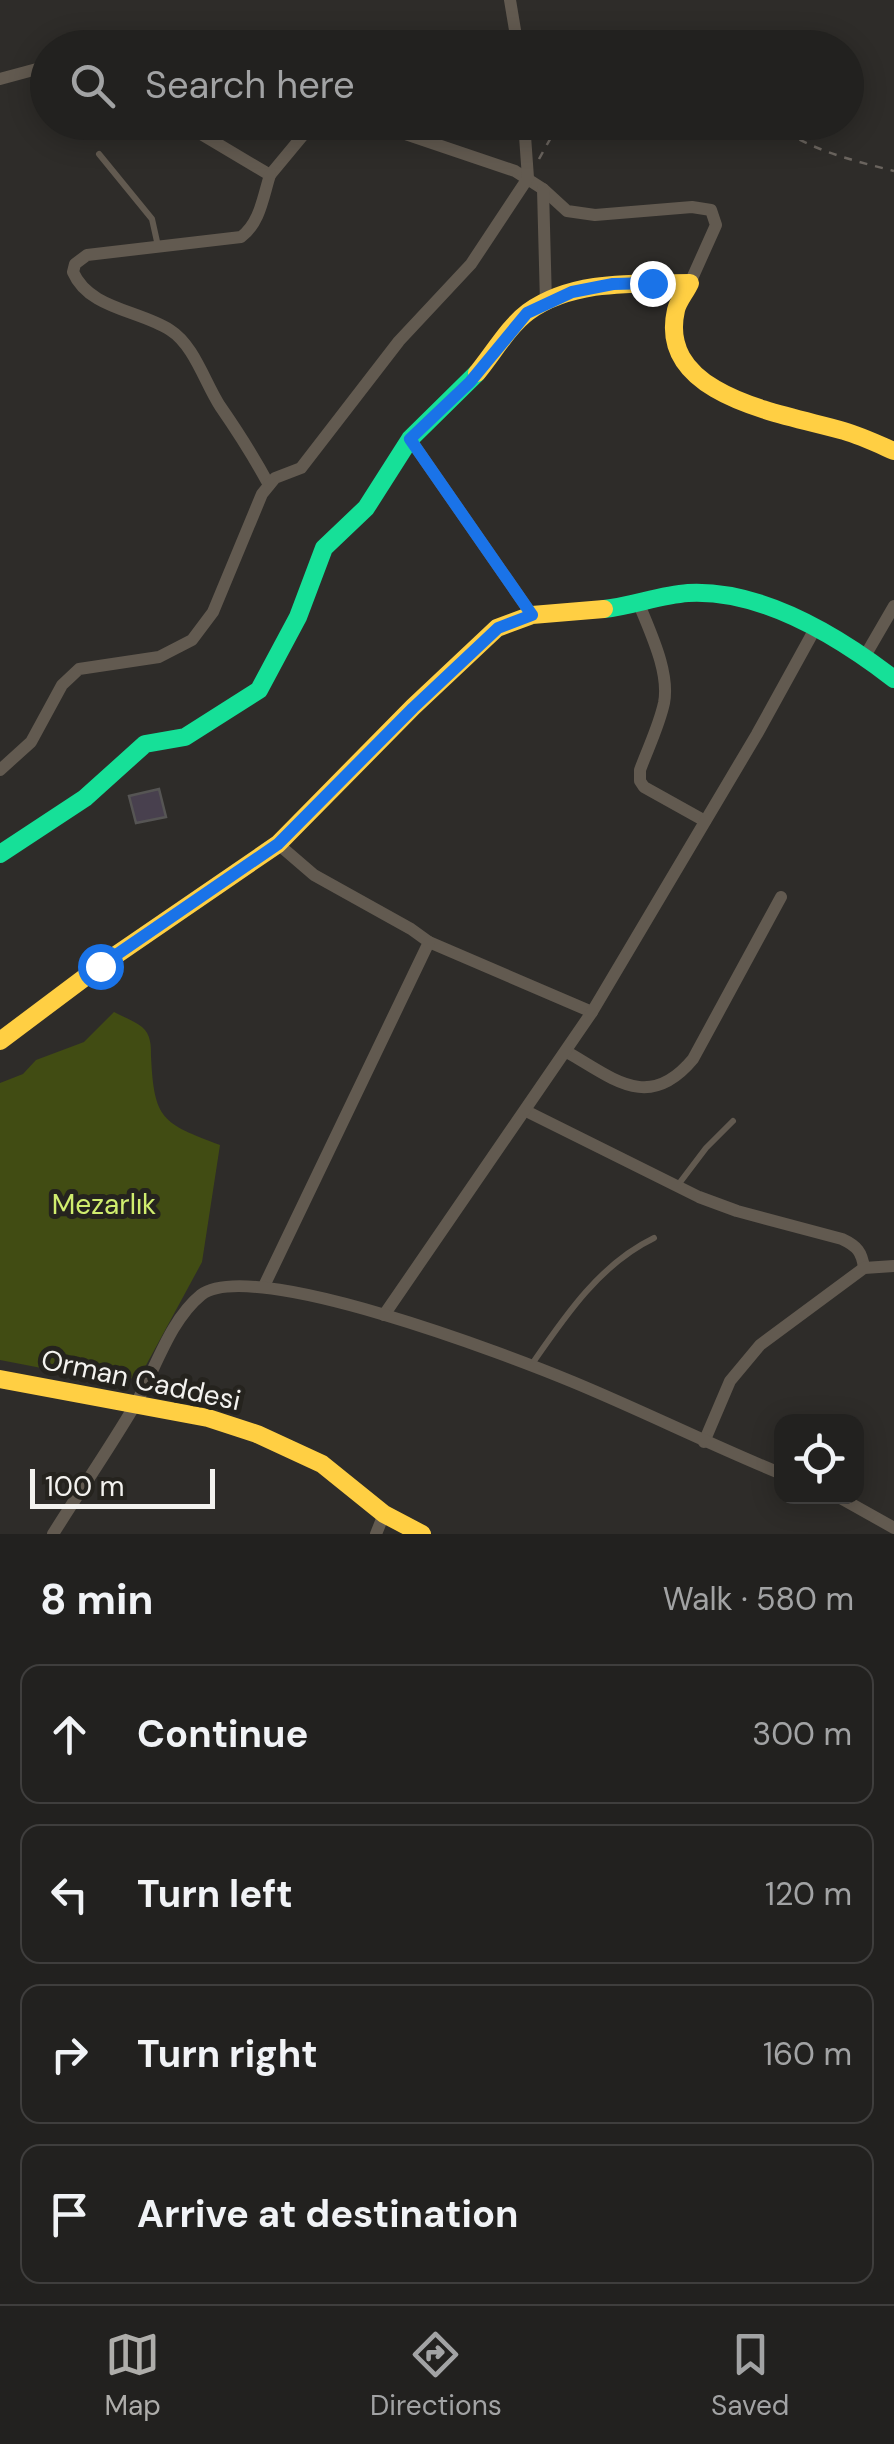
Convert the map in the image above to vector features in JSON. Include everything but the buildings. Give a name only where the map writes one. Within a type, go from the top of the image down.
[{"type":"street","points":[[510,0],[515,30]]},
{"type":"street","points":[[0,79],[30,71]]},
{"type":"street","points":[[211,140],[270,175]]},
{"type":"street","points":[[269,484],[179,336],[102,300],[86,290],[73,272],[75,264],[87,255],[241,237],[251,230],[270,175],[299,140]]},
{"type":"street","points":[[421,140],[528,178],[567,212],[596,215],[692,207],[710,210],[716,225],[676,310],[675,338],[683,360],[718,393],[848,432],[894,451]]},
{"type":"street","points":[[0,770],[31,742],[62,685],[79,669],[159,656],[192,640],[213,612],[269,484],[274,478],[301,468],[399,341],[471,264],[528,178],[525,140]]},
{"type":"street","points":[[542,189],[546,302]]},
{"type":"street","points":[[0,854],[85,798],[145,744],[185,737],[260,690],[298,617],[324,548],[366,508],[410,439],[470,382],[527,313],[572,292],[613,284],[690,283]]},
{"type":"street","points":[[410,439],[532,615]]},
{"type":"street","points":[[0,1040],[278,844],[498,628],[532,615],[639,604],[696,593],[760,606],[816,627],[894,678]]},
{"type":"street","points":[[639,604],[665,692],[664,705],[640,770],[640,782],[705,822]]},
{"type":"street","points":[[865,656],[894,606]]},
{"type":"street","points":[[384,1315],[567,1052],[816,627]]},
{"type":"street","points":[[278,844],[314,875],[429,942],[592,1012]]},
{"type":"street","points":[[567,1052],[637,1088],[658,1087],[681,1074],[693,1059],[781,897]]},
{"type":"street","points":[[264,1286],[429,942]]},
{"type":"street","points":[[526,1111],[678,1186],[736,1210],[854,1244],[862,1255],[864,1268]]},
{"type":"street","points":[[704,1442],[730,1382],[760,1345],[864,1268],[894,1266]]},
{"type":"street","points":[[53,1534],[136,1404],[182,1317],[203,1292],[235,1286],[264,1286],[320,1297],[531,1365],[774,1471]]},
{"type":"street","name":"Orman Caddesi","points":[[0,1379],[208,1418],[257,1434],[322,1464],[384,1514],[422,1534]]},
{"type":"street","points":[[850,1504],[894,1528]]},
{"type":"street","points":[[376,1534],[384,1514]]},
{"type":"lane","points":[[98,154],[152,219],[158,248]]},
{"type":"lane","points":[[678,1186],[706,1148],[733,1121]]},
{"type":"lane","points":[[531,1365],[608,1269],[654,1238]]},
{"type":"path","points":[[528,178],[549,140]]},
{"type":"path","points":[[806,140],[894,171]]},
{"type":"green space","name":"Mezarlık","points":[[114,1012],[147,1033],[155,1094],[165,1116],[185,1131],[220,1145],[202,1262],[144,1369],[124,1384],[0,1360],[0,1083],[23,1074],[36,1060],[84,1042]]},
{"type":"traffic: fast","points":[[0,854],[85,798],[145,744],[185,737],[259,690],[298,617],[324,548],[366,508],[410,439],[477,373]]},
{"type":"traffic: fast","points":[[604,609],[688,593],[744,599],[798,618],[894,679]]},
{"type":"traffic: slow","points":[[477,373],[514,325],[546,301],[606,286],[690,283],[676,310],[675,340],[686,364],[705,382],[761,408],[850,433],[894,451]]},
{"type":"traffic: slow","points":[[0,1041],[100,966],[278,844],[497,628],[532,615],[604,609]]},
{"type":"traffic: slow","points":[[0,1379],[208,1418],[257,1434],[322,1464],[384,1514],[422,1534]]},
{"type":"route","points":[[100,966],[278,844],[498,628],[532,615],[410,439],[470,382],[527,313],[572,292],[613,284],[652,283]]}]
